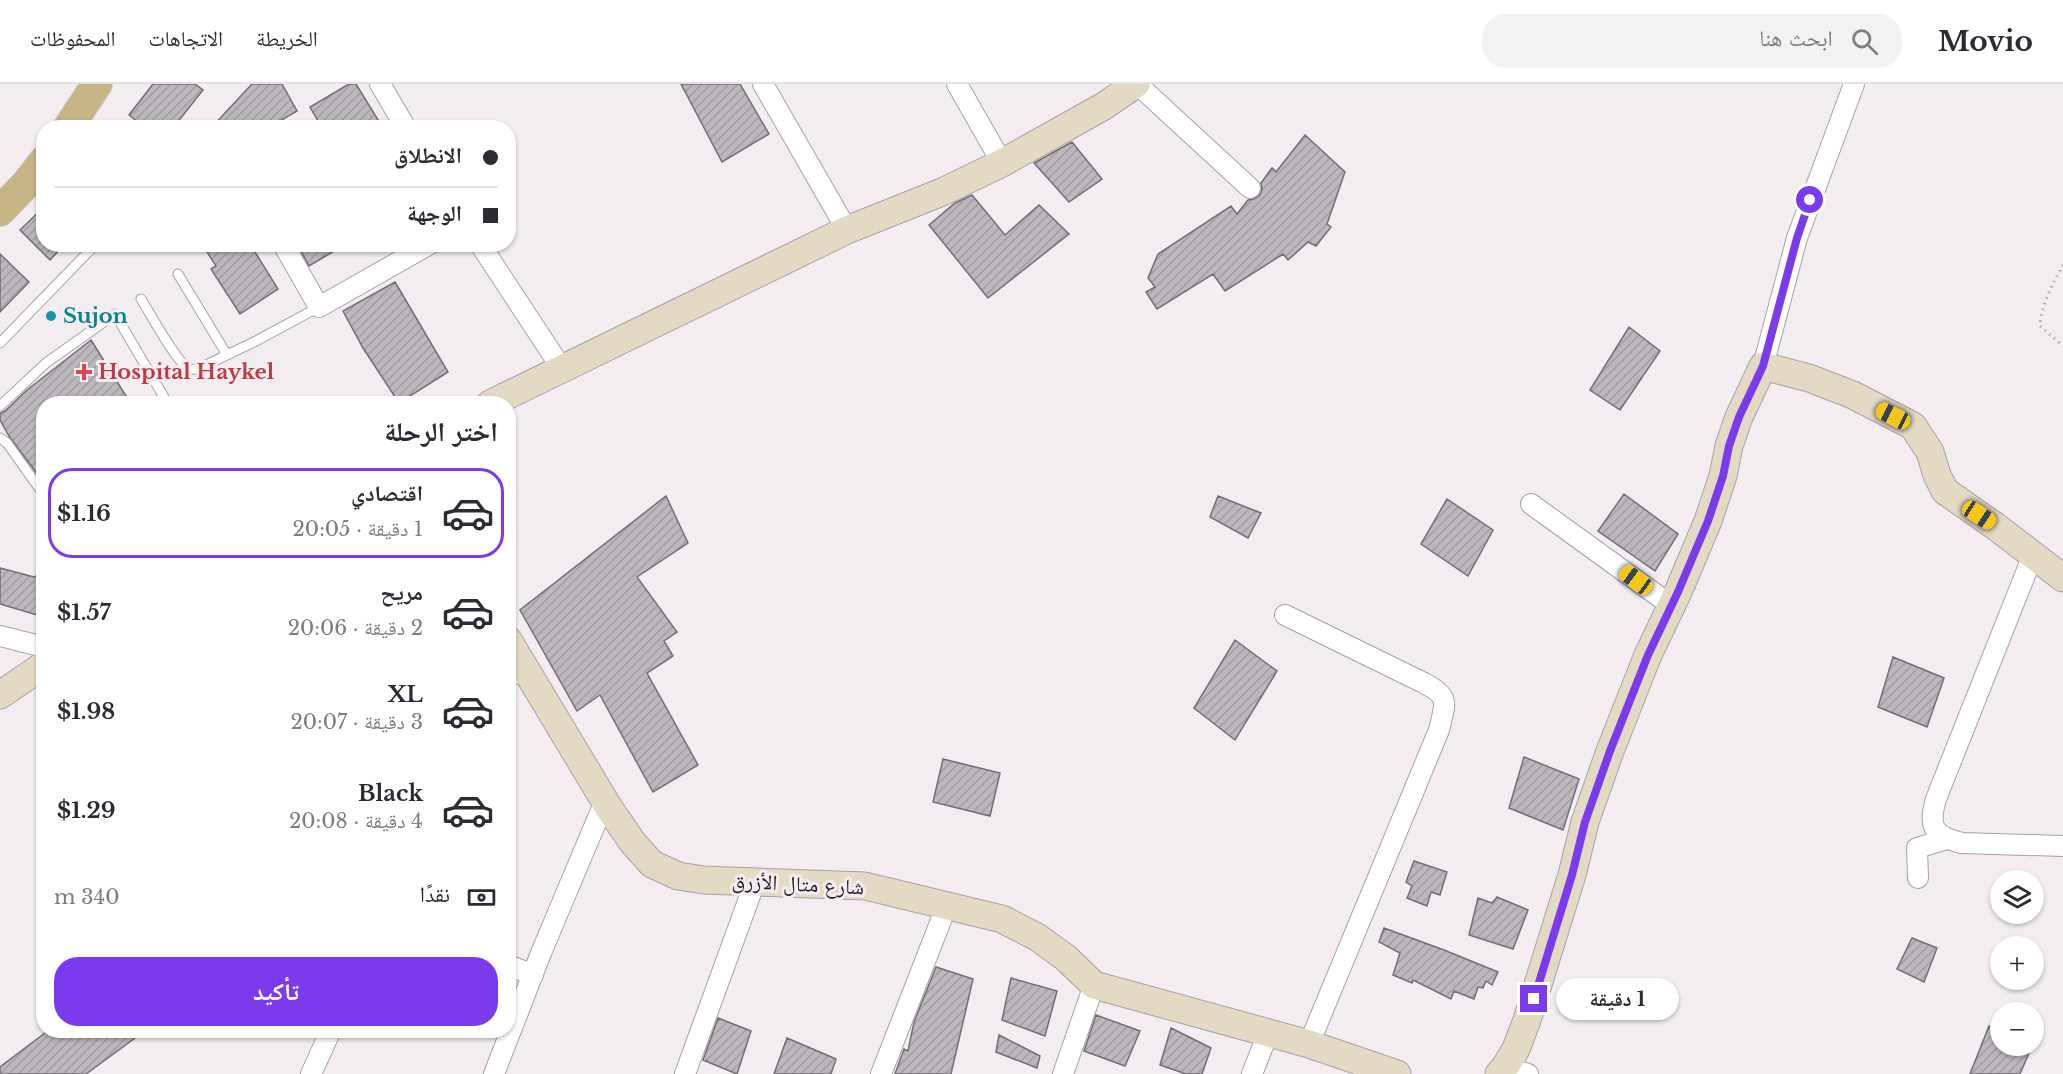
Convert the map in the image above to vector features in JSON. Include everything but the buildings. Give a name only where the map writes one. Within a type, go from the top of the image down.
[{"type":"main road","points":[[73,120],[98,84]]},
{"type":"main road","points":[[0,211],[36,171]]},
{"type":"street","points":[[380,84],[401,120]]},
{"type":"street","points":[[763,84],[848,230]]},
{"type":"street","points":[[957,84],[1002,163]]},
{"type":"street","points":[[506,396],[848,230],[942,192],[1002,163],[1104,106],[1137,84],[1250,188]]},
{"type":"street","points":[[1511,1072],[1516,1049],[1572,875],[1585,822],[1648,655],[1708,521],[1739,417],[1763,366],[1797,238],[1854,84]]},
{"type":"street","points":[[288,252],[319,307],[416,252]]},
{"type":"street","points":[[485,252],[562,369]]},
{"type":"street","points":[[1763,366],[1809,378],[1853,395],[1913,426],[1930,452],[1945,491],[2063,578]]},
{"type":"street","points":[[1531,504],[1671,606]]},
{"type":"street","points":[[2033,555],[1931,815],[1938,834],[1962,843],[2063,846]]},
{"type":"street","points":[[1285,615],[1424,683],[1442,694],[1444,700],[1439,730],[1309,1044]]},
{"type":"street","points":[[0,636],[36,645]]},
{"type":"street","points":[[0,695],[36,670]]},
{"type":"street","name":"شارع متال الأزرق","points":[[517,672],[633,843],[652,864],[678,876],[704,880],[865,886],[1002,919],[1037,937],[1066,958],[1094,985]]},
{"type":"street","points":[[516,1018],[605,801]]},
{"type":"street","points":[[1918,878],[1917,848],[1947,839]]},
{"type":"street","points":[[685,1074],[755,882]]},
{"type":"street","points":[[881,1074],[947,905]]},
{"type":"street","points":[[516,968],[533,975]]},
{"type":"street","points":[[1063,1074],[1094,985],[1309,1044],[1397,1074]]},
{"type":"street","points":[[1252,1074],[1268,1033]]},
{"type":"street","points":[[311,1074],[327,1038]]},
{"type":"street","points":[[494,1074],[508,1038]]},
{"type":"lane","points":[[0,343],[88,252]]},
{"type":"lane","points":[[178,274],[227,355]]},
{"type":"lane","points":[[141,299],[177,356],[187,367],[198,369],[319,307]]},
{"type":"lane","points":[[0,406],[46,363],[115,314],[163,396]]},
{"type":"lane","points":[[0,438],[7,443],[36,484]]},
{"type":"path","points":[[2063,265],[2040,317],[2040,326],[2063,346]]},
{"type":"place","name":"Sujon","points":[[51,316]]},
{"type":"place","name":"Hospital Haykel","points":[[84,372]]},
{"type":"route","points":[[1534,999],[1572,875],[1585,822],[1610,751],[1648,655],[1708,521],[1739,417],[1763,366],[1797,238],[1810,200]]}]
